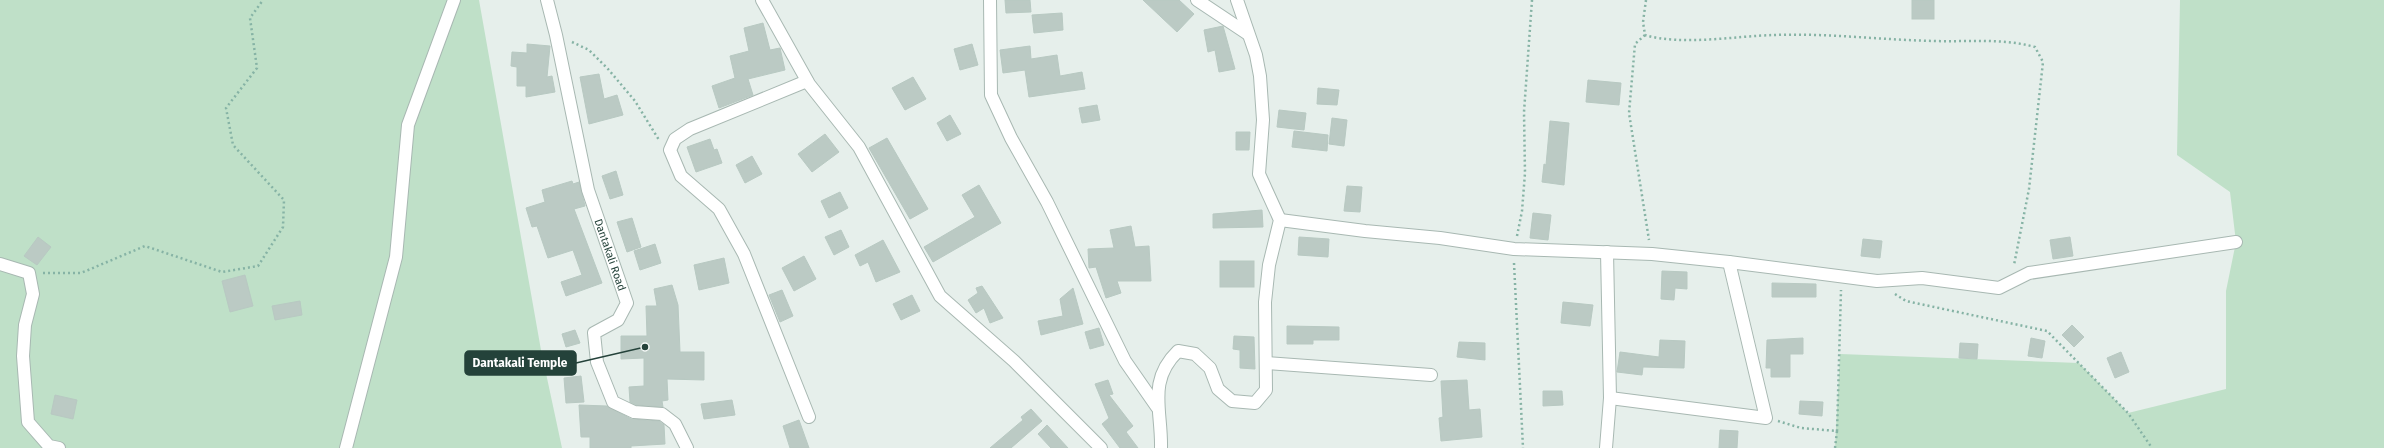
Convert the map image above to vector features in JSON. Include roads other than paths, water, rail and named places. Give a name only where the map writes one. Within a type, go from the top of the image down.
[{"type":"street","points":[[346,448],[396,257],[408,125],[454,0]]},
{"type":"street","name":"Dantakali Road","points":[[547,0],[556,35],[588,190],[627,303],[618,320],[594,333],[597,362],[613,402],[634,412],[662,414],[675,424],[687,448]]},
{"type":"street","points":[[762,0],[807,81],[859,147],[940,296],[1014,361],[1101,448]]},
{"type":"street","points":[[990,0],[991,95],[1011,138],[1047,202],[1125,361],[1157,407],[1162,426],[1161,448]]},
{"type":"street","points":[[1197,0],[1248,34]]},
{"type":"street","points":[[1157,407],[1160,382],[1166,362],[1178,351],[1195,354],[1210,368],[1218,389],[1232,401],[1255,403],[1266,390],[1267,363],[1265,302],[1269,265],[1280,220],[1259,174],[1263,120],[1260,76],[1237,0]]},
{"type":"street","points":[[807,81],[690,129],[675,139],[670,150],[681,176],[719,209],[744,254],[809,416]]},
{"type":"street","points":[[1280,220],[1365,232],[1440,238],[1514,249],[1652,254],[1730,262],[1841,278],[1877,281],[1922,278],[1999,288],[2029,273],[2236,242]]},
{"type":"street","points":[[1606,448],[1610,398],[1607,252]]},
{"type":"street","points":[[1610,398],[1766,418],[1730,262]]},
{"type":"street","points":[[0,264],[29,273],[33,294],[25,325],[23,356],[28,422],[52,447]]},
{"type":"street","points":[[1267,363],[1431,375]]},
{"type":"place","name":"Dantakali Temple","points":[[645,347]]}]
